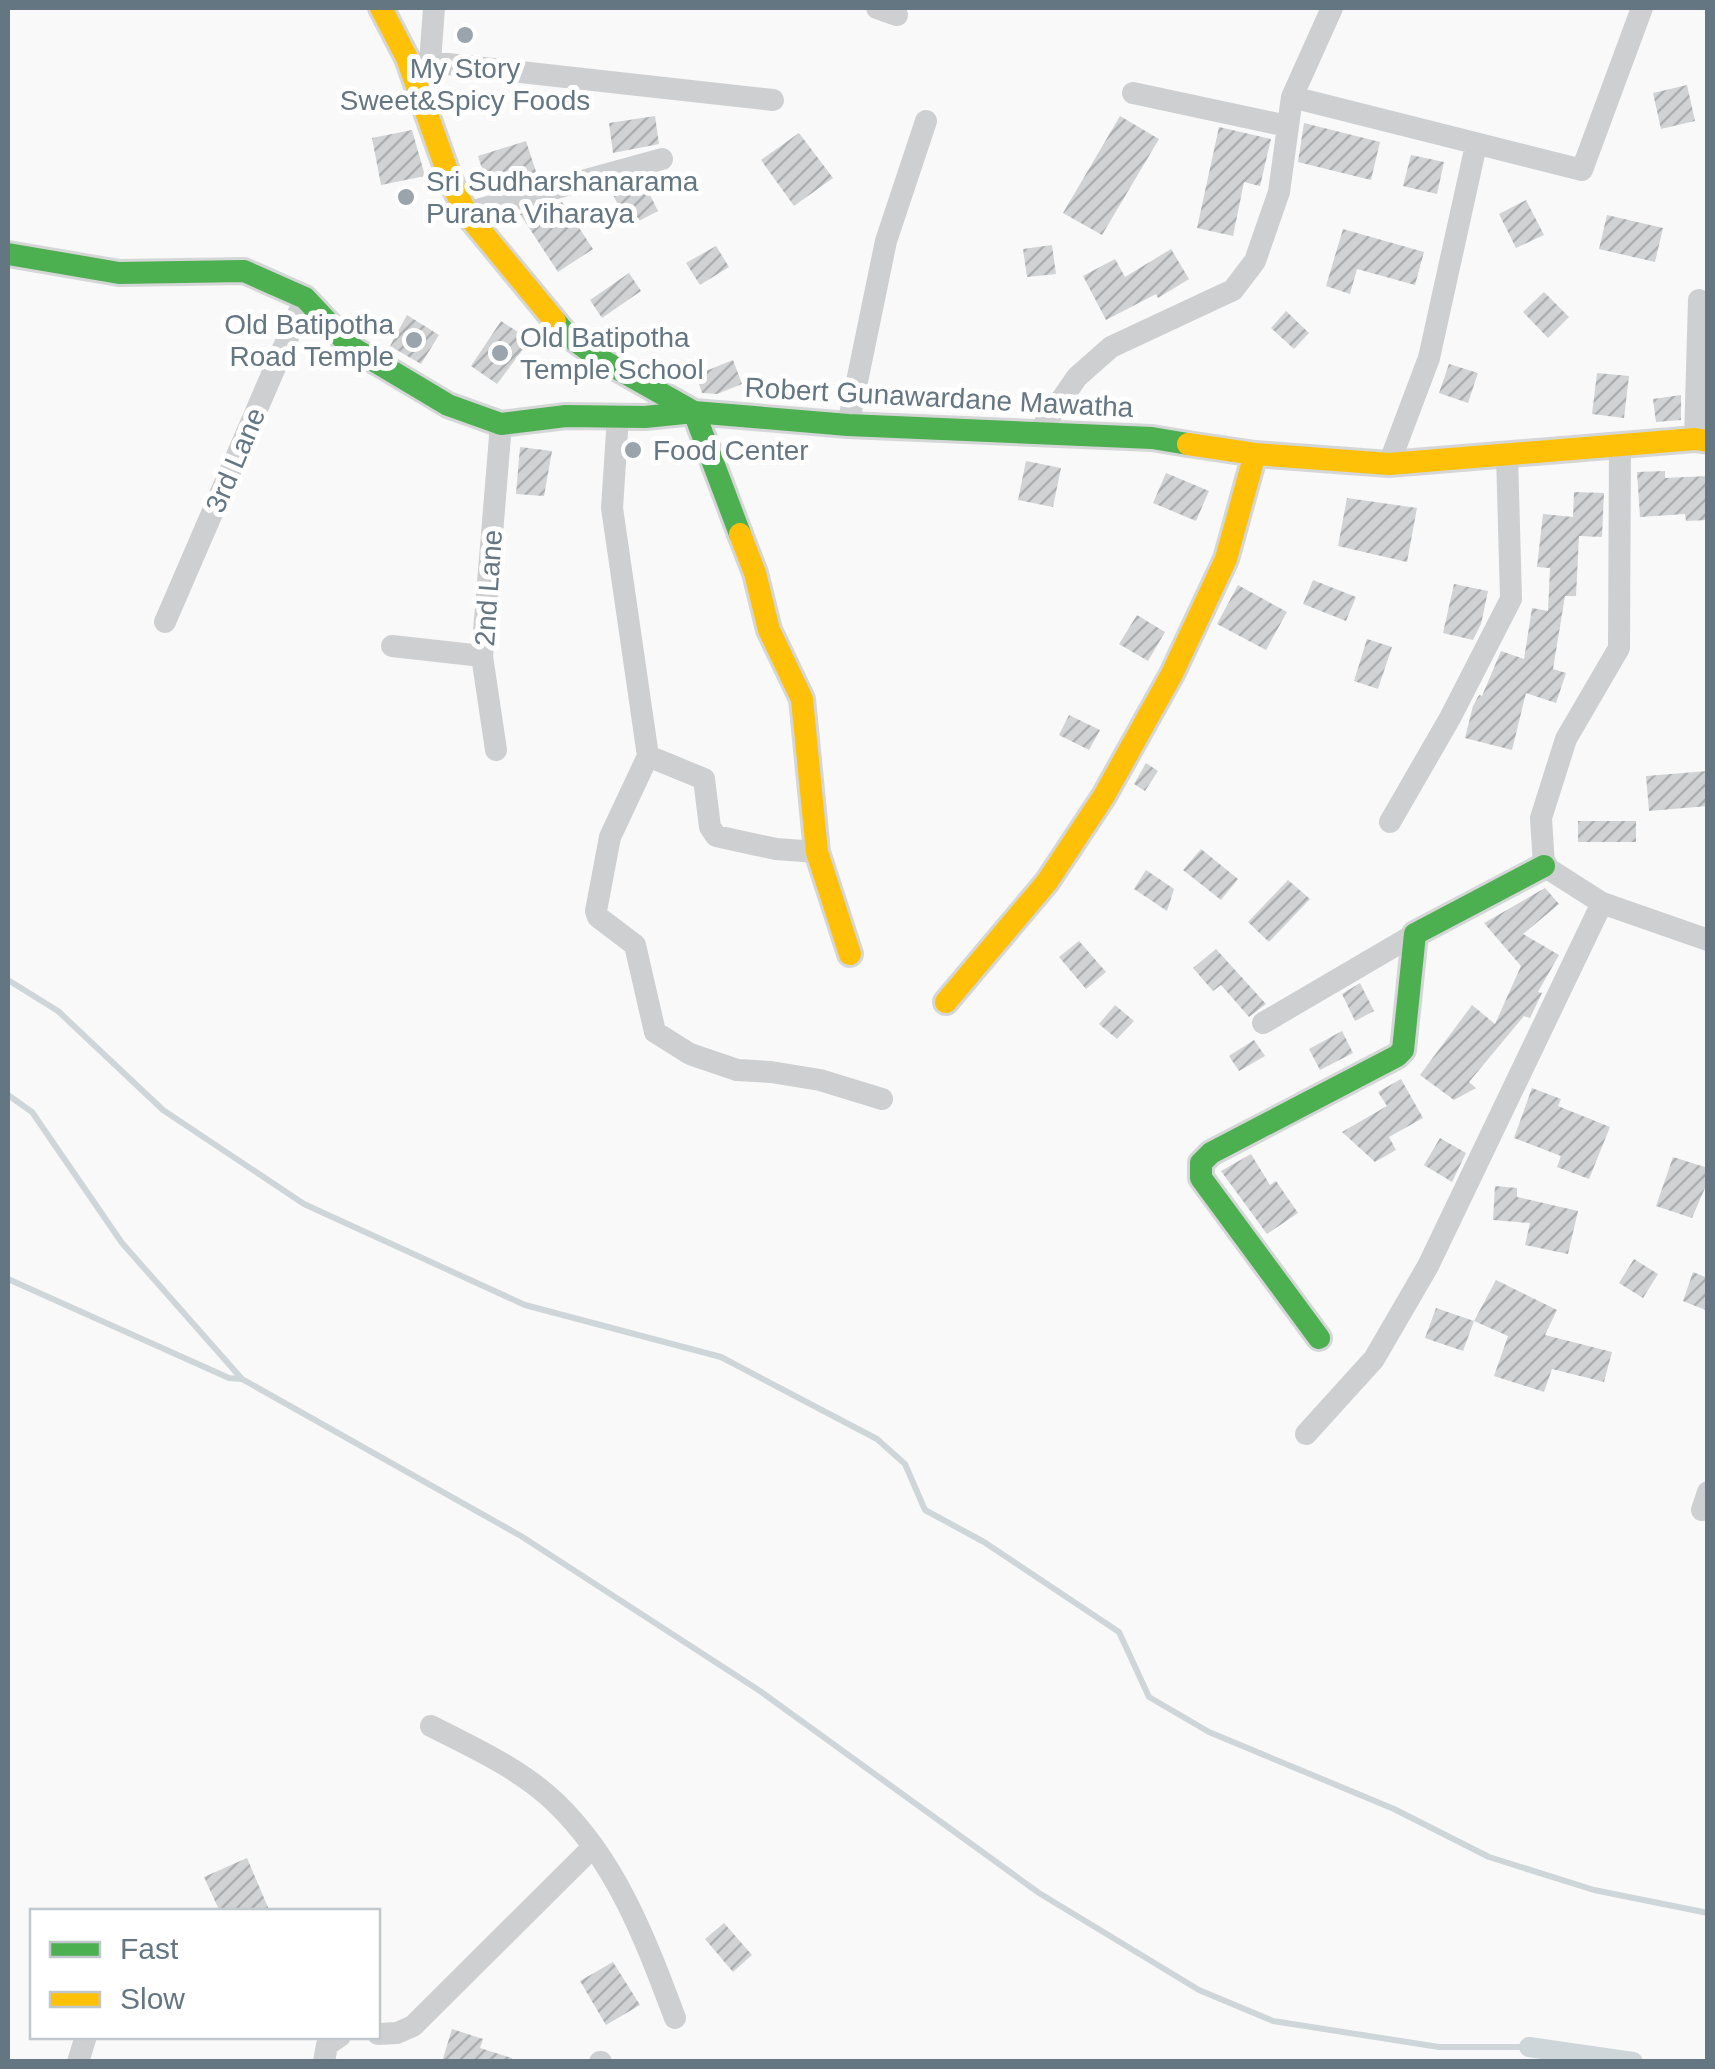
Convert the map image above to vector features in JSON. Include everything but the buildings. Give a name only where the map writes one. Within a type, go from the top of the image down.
[{"type":"street","name":"Robert Gunawardane Mawatha","points":[[381,8],[418,85],[466,214],[566,334],[602,360],[694,412],[848,425],[1152,438],[1255,454],[1389,464],[1701,440]]},
{"type":"street","points":[[418,85],[430,62],[434,8]]},
{"type":"street","points":[[1039,432],[1077,377],[1111,346],[1233,290],[1256,261],[1279,192],[1292,98],[1332,8]]},
{"type":"street","points":[[1292,98],[1582,170],[1642,8]]},
{"type":"street","points":[[430,62],[774,100]]},
{"type":"street","points":[[1134,94],[1287,126]]},
{"type":"street","points":[[848,425],[886,241],[926,121]]},
{"type":"street","points":[[1389,464],[1428,358],[1476,144]]},
{"type":"street","points":[[466,214],[662,158]]},
{"type":"street","points":[[8,254],[119,273],[244,271],[305,298],[351,347],[448,406],[501,424],[566,416],[645,418],[694,412],[756,573],[769,630],[802,700],[817,852],[850,954]]},
{"type":"street","name":"3rd Lane","points":[[165,622],[305,298]]},
{"type":"street","points":[[1699,300],[1701,440]]},
{"type":"street","points":[[618,416],[612,508],[648,756],[610,837],[598,917],[635,945],[655,1032],[690,1054],[737,1070],[820,1080],[882,1099]]},
{"type":"street","name":"2nd Lane","points":[[496,750],[482,656],[501,424]]},
{"type":"street","points":[[1544,866],[1542,818],[1566,740],[1619,648],[1620,446]]},
{"type":"street","points":[[946,1002],[1046,882],[1104,796],[1172,674],[1226,559],[1255,454]]},
{"type":"street","points":[[1390,822],[1450,718],[1511,599],[1507,454]]},
{"type":"street","points":[[392,646],[482,656]]},
{"type":"street","points":[[648,756],[704,779],[710,827],[716,836],[776,849],[817,852]]},
{"type":"street","points":[[1544,866],[1602,903],[1708,940]]},
{"type":"street","points":[[1263,1024],[1415,934],[1544,866]]},
{"type":"street","points":[[1306,1434],[1374,1359],[1428,1266],[1602,903]]},
{"type":"street","points":[[1319,1338],[1201,1178],[1200,1163],[1211,1153],[1403,1050],[1415,934]]},
{"type":"street","points":[[430,1726],[516,1773],[555,1802],[594,1847],[636,1916],[676,2018]]},
{"type":"street","points":[[380,2034],[397,2033],[413,2026],[594,1847]]},
{"type":"street","points":[[324,2062],[327,2045],[336,2039]]},
{"type":"waterway","points":[[8,980],[58,1011],[163,1110],[304,1204],[525,1305],[721,1357],[877,1439],[905,1464],[925,1510],[984,1542],[1119,1632],[1149,1697],[1209,1732],[1394,1809],[1489,1857],[1594,1890],[1708,1913]]},
{"type":"waterway","points":[[8,1095],[32,1112],[122,1243],[242,1379],[521,1536],[760,1691],[1039,1893],[1199,1990],[1273,2021],[1439,2047],[1529,2047]]},
{"type":"waterway","points":[[8,1279],[229,1378],[241,1379]]},
{"type":"waterway","points":[[1529,2047],[1633,2062]]},
{"type":"waterway","points":[[1576,2054],[1576,2062]]},
{"type":"traffic: fast","points":[[8,254],[119,273],[244,271],[305,298],[351,347],[448,405],[501,424],[566,416],[645,417],[694,412],[740,534]]},
{"type":"traffic: fast","points":[[555,321],[602,360],[694,412],[848,425],[1152,438],[1188,444]]},
{"type":"traffic: fast","points":[[1319,1338],[1201,1178],[1201,1163],[1211,1153],[1397,1056],[1403,1050],[1415,934],[1544,866]]},
{"type":"traffic: slow","points":[[381,8],[407,58],[466,213],[555,321]]},
{"type":"traffic: slow","points":[[1188,444],[1255,454],[1389,464],[1708,441]]},
{"type":"traffic: slow","points":[[946,1002],[1047,882],[1104,796],[1172,674],[1226,559],[1255,454]]},
{"type":"traffic: slow","points":[[740,534],[755,573],[769,630],[802,699],[817,852],[850,954]]},
{"type":"place","name":"My Story Sweet&Spicy Foods","points":[[465,35]]},
{"type":"place","name":"Sri Sudharshanarama Purana Viharaya","points":[[406,197]]},
{"type":"place","name":"Old Batipotha Road Temple","points":[[414,340]]},
{"type":"place","name":"Old Batipotha Temple School","points":[[500,353]]},
{"type":"place","name":"Food Center","points":[[633,450]]}]
